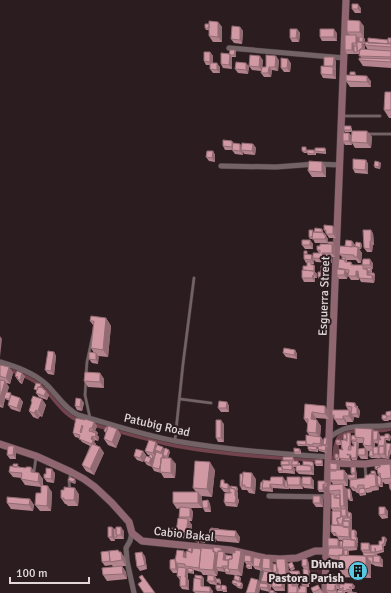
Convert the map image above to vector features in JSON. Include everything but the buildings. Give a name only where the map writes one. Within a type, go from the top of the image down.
[{"type":"main road","name":"Esguerra Street","points":[[325,593],[346,0]]},
{"type":"main road","points":[[0,444],[36,456],[84,479],[112,503],[129,522],[132,533]]},
{"type":"main road","points":[[329,460],[365,464],[391,462]]},
{"type":"main road","name":"Cabio Bakal","points":[[132,533],[142,541],[230,550],[265,558],[297,558],[315,551],[326,551]]},
{"type":"street","points":[[229,48],[344,58]]},
{"type":"street","points":[[221,166],[276,167],[316,164],[340,165]]},
{"type":"street","name":"Patubig Road","points":[[0,362],[38,377],[74,413],[90,418],[175,441],[329,460]]},
{"type":"street","points":[[330,437],[343,429],[353,427],[391,425]]},
{"type":"street","points":[[269,496],[328,497]]},
{"type":"street","points":[[132,533],[126,548],[127,561],[134,593]]},
{"type":"street","points":[[261,582],[265,558]]},
{"type":"lane","points":[[342,116],[380,116]]},
{"type":"lane","points":[[362,134],[391,134]]},
{"type":"lane","points":[[175,441],[194,278]]},
{"type":"lane","points":[[90,418],[85,395],[87,362],[94,328]]},
{"type":"lane","points":[[180,399],[211,403]]},
{"type":"lane","points":[[34,472],[36,456]]},
{"type":"lane","points":[[365,464],[366,478]]},
{"type":"lane","points":[[70,491],[69,477],[71,472]]},
{"type":"shaded area","points":[[310,564],[324,565],[323,584],[310,583]]},
{"type":"waterway","points":[[0,366],[35,380],[45,388],[61,407],[76,419],[82,421]]},
{"type":"waterway","points":[[90,423],[165,443],[212,451],[248,455],[320,459]]},
{"type":"waterway","points":[[333,459],[335,457],[337,444],[341,436],[346,431],[381,430],[391,428]]},
{"type":"place","name":"Divina Pastora Parish","points":[[358,571]]}]
